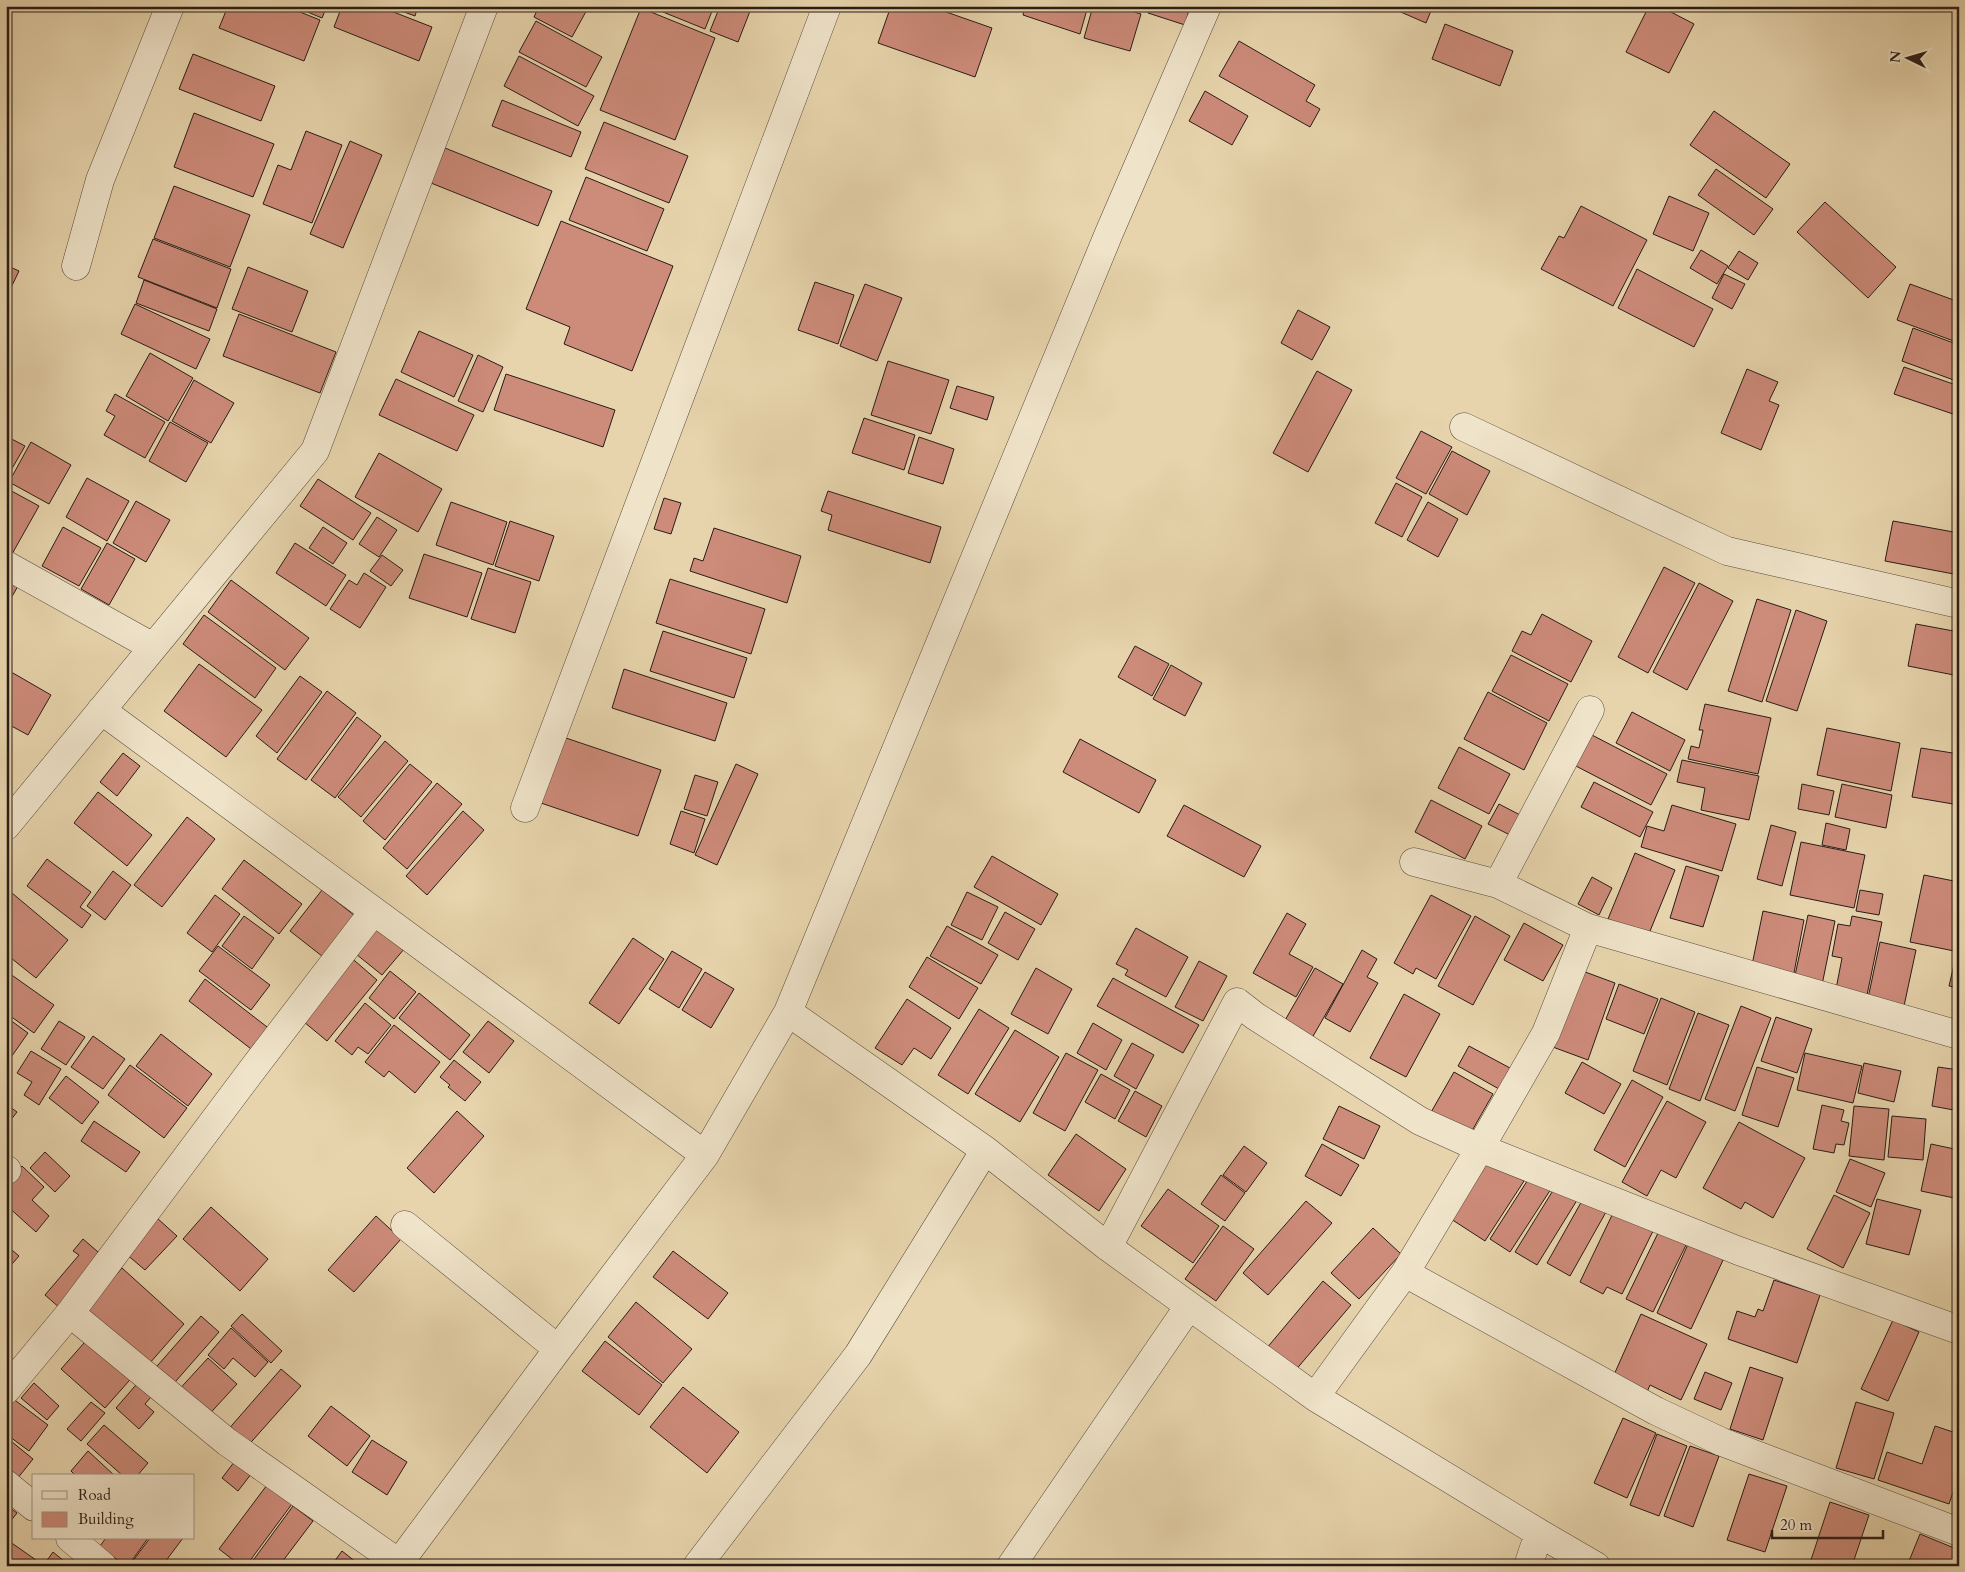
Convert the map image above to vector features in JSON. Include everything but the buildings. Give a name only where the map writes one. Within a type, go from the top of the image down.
[{"type":"street","points":[[76,266],[100,180],[170,6]]},
{"type":"street","points":[[6,826],[315,451],[484,6]]},
{"type":"street","points":[[525,808],[827,6]]},
{"type":"street","points":[[70,1313],[227,1442],[401,1564],[558,1349],[705,1155],[788,1012],[1106,242],[1207,6]]},
{"type":"street","points":[[1464,427],[1726,551],[1959,604]]},
{"type":"street","points":[[6,565],[152,647]]},
{"type":"street","points":[[101,710],[705,1155]]},
{"type":"street","points":[[1498,884],[1590,710]]},
{"type":"street","points":[[1414,862],[1498,884],[1588,928],[1959,1035]]},
{"type":"street","points":[[6,1390],[70,1313],[373,912]]},
{"type":"street","points":[[1315,1398],[1405,1273],[1480,1148],[1546,1033],[1588,928]]},
{"type":"street","points":[[1108,1247],[1237,1002],[1255,1016],[1420,1121],[1480,1148],[1739,1251],[1959,1330]]},
{"type":"street","points":[[788,1012],[984,1150],[1108,1247],[1315,1398],[1596,1566]]},
{"type":"street","points":[[698,1566],[858,1355],[984,1150]]},
{"type":"street","points":[[405,1225],[558,1349]]},
{"type":"street","points":[[1405,1273],[1647,1406],[1722,1442],[1959,1532]]},
{"type":"street","points":[[1011,1566],[1189,1306]]},
{"type":"street","points":[[6,1484],[32,1505]]},
{"type":"street","points":[[1528,1566],[1538,1533]]},
{"type":"street","points":[[72,1540],[103,1566]]}]
